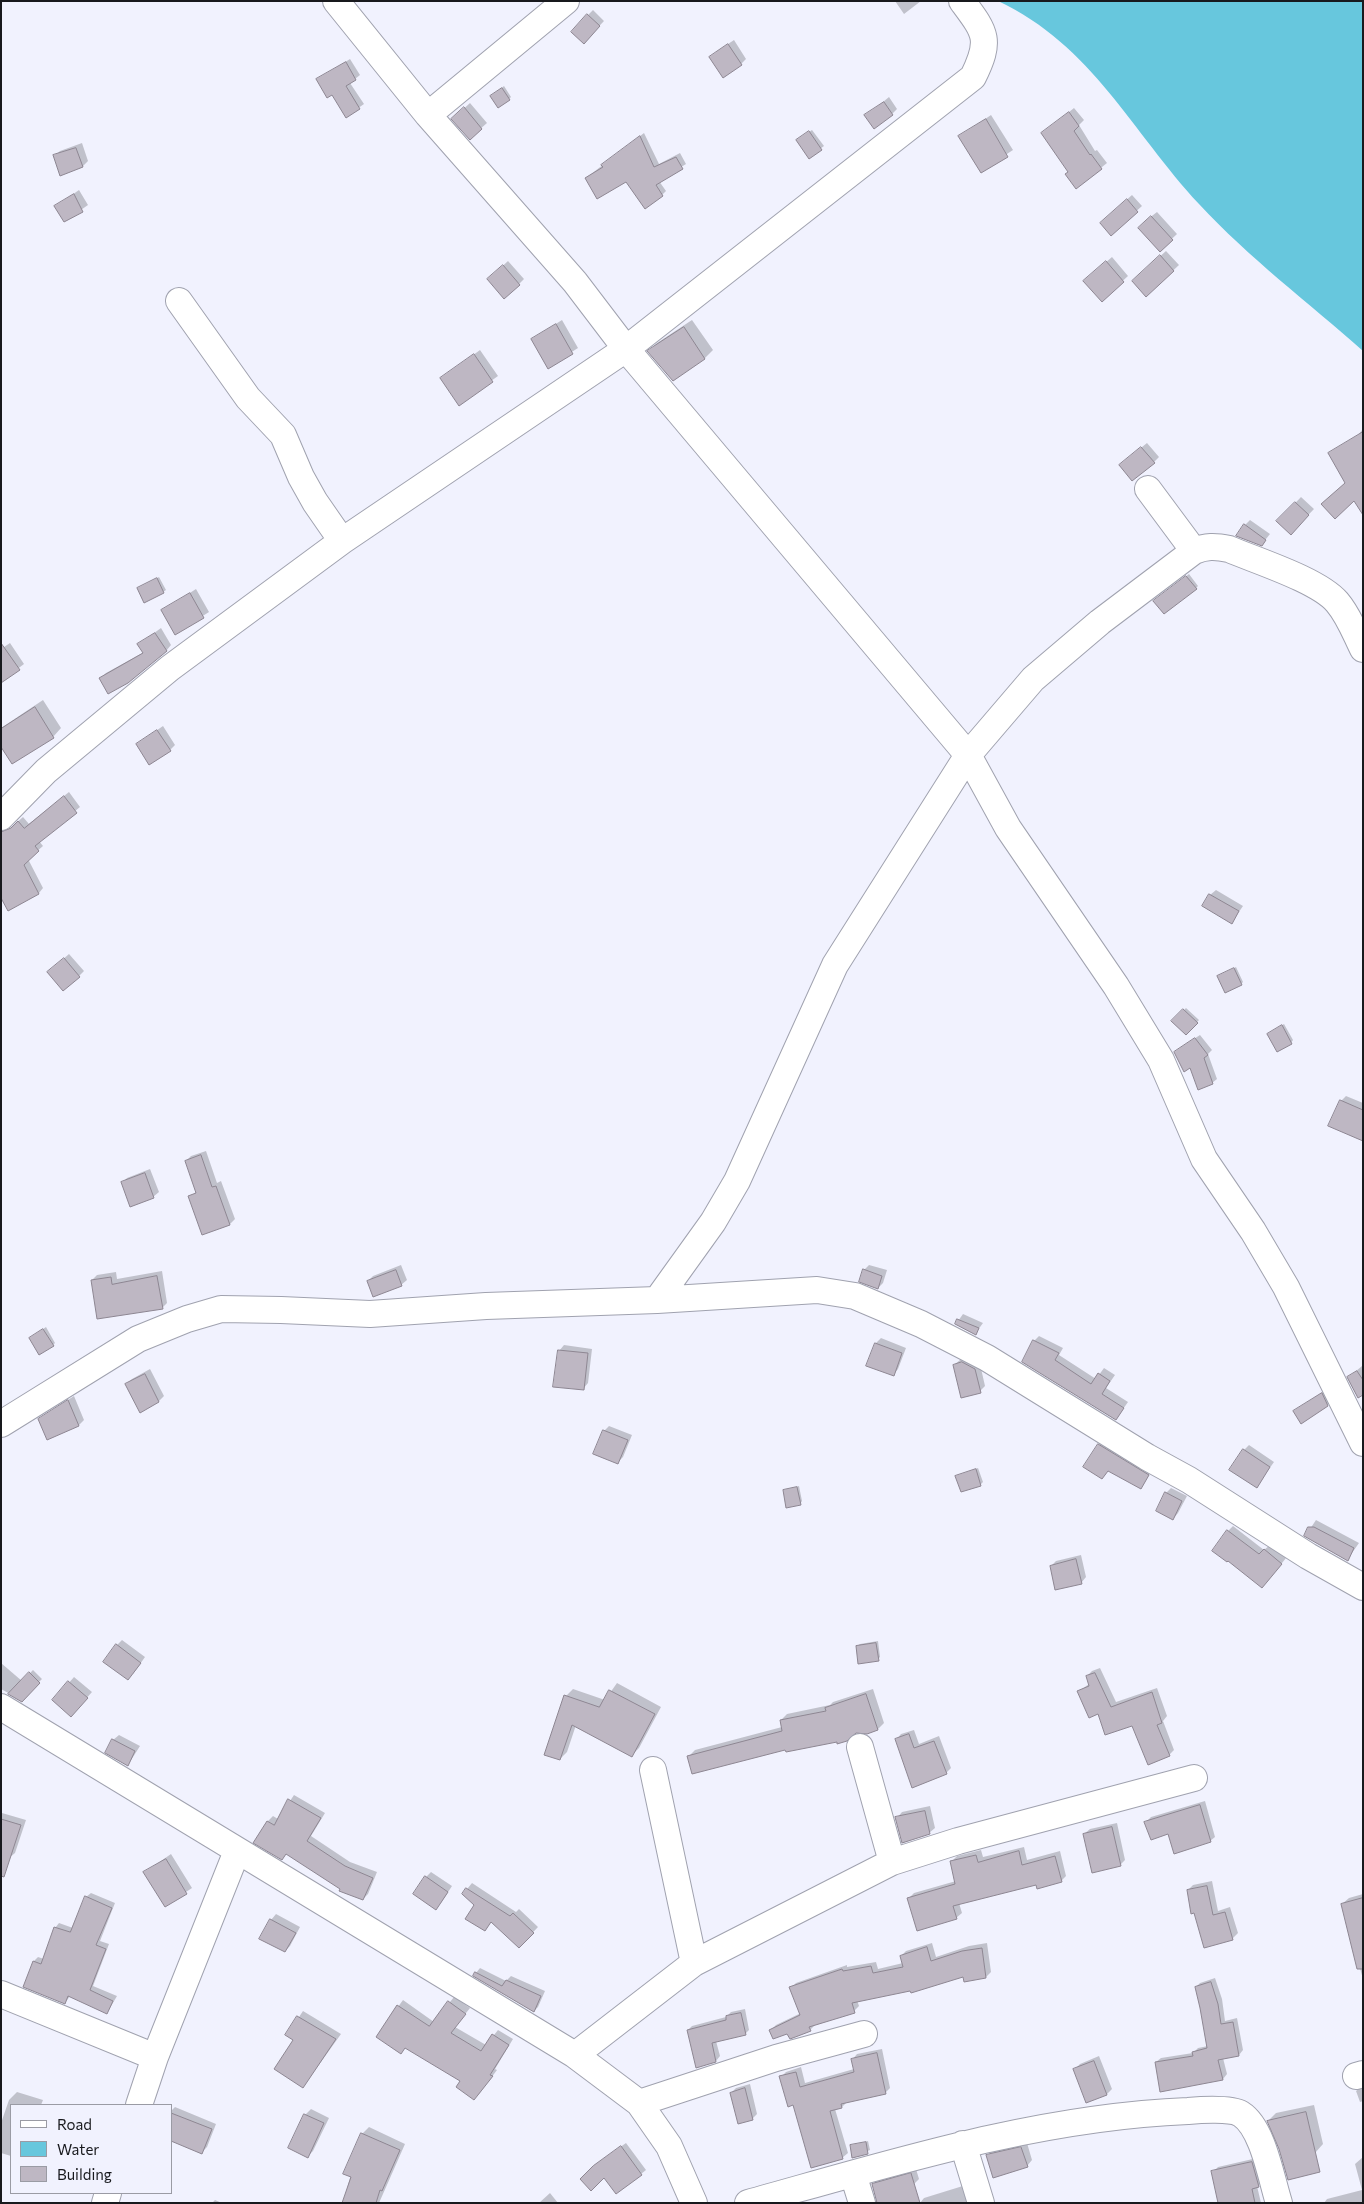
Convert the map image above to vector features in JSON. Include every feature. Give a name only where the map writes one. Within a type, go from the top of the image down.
[{"type":"street","points":[[336,1],[428,115],[575,282],[626,349],[968,755],[1008,828],[1116,986],[1161,1060],[1204,1159],[1253,1231],[1286,1287],[1363,1443]]},
{"type":"street","points":[[428,115],[566,1]]},
{"type":"street","points":[[1,817],[46,772],[170,668],[342,541],[626,349],[973,77],[985,48],[983,28],[962,1]]},
{"type":"street","points":[[179,300],[248,398],[283,435],[315,502],[342,541]]},
{"type":"street","points":[[1148,489],[1194,551]]},
{"type":"street","points":[[657,1300],[713,1222],[737,1181],[835,965],[968,755],[1033,680],[1100,622],[1194,551],[1204,547],[1215,546],[1229,549],[1316,587],[1335,600],[1347,615],[1363,649]]},
{"type":"street","points":[[1,1424],[138,1339],[187,1319],[221,1309],[370,1314],[486,1306],[657,1300],[817,1290],[855,1296],[921,1324],[987,1358],[1147,1457],[1189,1480],[1308,1556],[1363,1587]]},
{"type":"street","points":[[1,1707],[575,2055],[639,2103],[669,2146],[694,2203]]},
{"type":"street","points":[[860,1746],[892,1862]]},
{"type":"street","points":[[652,1770],[694,1963]]},
{"type":"street","points":[[575,2055],[694,1963],[892,1862],[967,1839],[1194,1778]]},
{"type":"street","points":[[139,2104],[155,2057],[237,1851]]},
{"type":"street","points":[[1,1994],[155,2057]]},
{"type":"street","points":[[639,2103],[776,2058],[864,2034]]},
{"type":"street","points":[[748,2203],[1011,2132],[1147,2113],[1193,2110],[1239,2112],[1248,2120],[1259,2136],[1279,2203]]},
{"type":"street","points":[[963,2144],[981,2203]]},
{"type":"street","points":[[853,2174],[862,2203]]},
{"type":"water","points":[[998,1],[1363,1],[1363,351],[1218,224],[1175,176],[1109,92],[1060,41],[1031,19]]},
{"type":"building","points":[[587,14],[600,26],[584,44],[571,32]]},
{"type":"building","points":[[728,44],[742,65],[723,78],[709,57]]},
{"type":"building","points":[[346,62],[356,80],[346,86],[360,109],[346,118],[332,95],[327,98],[316,79]]},
{"type":"building","points":[[502,88],[510,100],[498,108],[490,96]]},
{"type":"building","points":[[884,102],[893,115],[874,129],[864,115]]},
{"type":"building","points":[[464,107],[482,129],[470,140],[451,119]]},
{"type":"building","points":[[1069,112],[1079,126],[1074,131],[1102,169],[1076,189],[1065,174],[1068,172],[1041,133]]},
{"type":"building","points":[[986,119],[1008,157],[981,173],[958,136]]},
{"type":"building","points":[[809,131],[822,150],[809,159],[796,140]]},
{"type":"building","points":[[640,136],[654,167],[676,157],[683,169],[656,185],[663,196],[645,209],[626,182],[597,199],[585,178],[603,167],[601,165]]},
{"type":"building","points":[[76,148],[83,167],[60,176],[53,155]]},
{"type":"building","points":[[74,194],[83,212],[64,222],[54,206]]},
{"type":"building","points":[[1127,199],[1138,212],[1111,236],[1100,223]]},
{"type":"building","points":[[1151,216],[1173,240],[1160,252],[1138,228]]},
{"type":"building","points":[[1160,255],[1174,271],[1146,297],[1132,281]]},
{"type":"building","points":[[1106,261],[1124,282],[1102,302],[1083,281]]},
{"type":"building","points":[[503,265],[520,285],[504,299],[487,279]]},
{"type":"building","points":[[556,324],[573,354],[548,369],[531,339]]},
{"type":"building","points":[[684,327],[705,359],[673,381],[647,351]]},
{"type":"building","points":[[474,354],[493,382],[459,406],[440,378]]},
{"type":"building","points":[[1363,432],[1363,515],[1354,501],[1335,519],[1321,504],[1345,483],[1328,453]]},
{"type":"building","points":[[1141,447],[1155,463],[1132,481],[1119,465]]},
{"type":"building","points":[[1295,502],[1309,515],[1291,535],[1276,521]]},
{"type":"building","points":[[1244,524],[1266,540],[1262,546],[1236,536]]},
{"type":"building","points":[[1186,576],[1197,589],[1164,614],[1153,601]]},
{"type":"building","points":[[157,578],[164,593],[144,603],[137,588]]},
{"type":"building","points":[[190,593],[204,618],[175,635],[161,610]]},
{"type":"building","points":[[155,633],[167,651],[128,683],[108,694],[99,678],[143,653],[137,644]]},
{"type":"building","points":[[1,643],[20,670],[1,683]]},
{"type":"building","points":[[35,707],[54,738],[12,764],[1,747],[1,729]]},
{"type":"building","points":[[157,730],[171,751],[149,765],[136,744]]},
{"type":"building","points":[[64,796],[77,813],[35,846],[39,851],[24,865],[39,894],[8,911],[1,898],[1,832],[11,828],[18,821],[24,828]]},
{"type":"building","points":[[1209,894],[1239,911],[1232,924],[1202,906]]},
{"type":"building","points":[[64,958],[80,977],[63,991],[47,972]]},
{"type":"building","points":[[1234,968],[1242,985],[1225,993],[1217,976]]},
{"type":"building","points":[[1183,1009],[1198,1023],[1186,1035],[1171,1021]]},
{"type":"building","points":[[1282,1025],[1292,1044],[1277,1052],[1267,1034]]},
{"type":"building","points":[[1195,1038],[1208,1055],[1204,1058],[1213,1084],[1198,1090],[1190,1068],[1184,1072],[1174,1052]]},
{"type":"building","points":[[1340,1100],[1363,1110],[1363,1141],[1328,1126]]},
{"type":"building","points":[[201,1155],[212,1187],[216,1186],[230,1225],[202,1235],[188,1196],[196,1193],[185,1161]]},
{"type":"building","points":[[145,1173],[154,1198],[130,1207],[121,1182]]},
{"type":"building","points":[[863,1269],[882,1276],[878,1289],[859,1282]]},
{"type":"building","points":[[396,1270],[402,1286],[373,1297],[367,1281]]},
{"type":"building","points":[[157,1276],[163,1309],[97,1319],[91,1280],[111,1277],[112,1284]]},
{"type":"building","points":[[957,1319],[979,1328],[976,1335],[955,1324]]},
{"type":"building","points":[[43,1329],[54,1346],[39,1355],[29,1338]]},
{"type":"building","points":[[1033,1340],[1059,1353],[1055,1360],[1091,1384],[1098,1373],[1110,1381],[1102,1394],[1124,1408],[1116,1420],[1022,1362]]},
{"type":"building","points":[[875,1343],[902,1353],[894,1376],[866,1366]]},
{"type":"building","points":[[558,1350],[588,1353],[584,1390],[553,1387]]},
{"type":"building","points":[[962,1362],[975,1369],[981,1393],[961,1398],[953,1365]]},
{"type":"building","points":[[1357,1371],[1363,1380],[1363,1395],[1358,1398],[1347,1377]]},
{"type":"building","points":[[145,1374],[159,1402],[140,1413],[125,1384]]},
{"type":"building","points":[[1322,1393],[1328,1406],[1301,1424],[1293,1411]]},
{"type":"building","points":[[68,1400],[79,1426],[47,1440],[38,1419]]},
{"type":"building","points":[[603,1430],[628,1440],[618,1464],[593,1454]]},
{"type":"building","points":[[1098,1444],[1149,1475],[1141,1489],[1108,1471],[1102,1479],[1083,1467]]},
{"type":"building","points":[[1243,1449],[1270,1467],[1257,1488],[1229,1470]]},
{"type":"building","points":[[976,1469],[981,1486],[961,1492],[955,1476]]},
{"type":"building","points":[[797,1487],[801,1505],[786,1508],[783,1490]]},
{"type":"building","points":[[1165,1492],[1182,1501],[1173,1520],[1156,1511]]},
{"type":"building","points":[[1308,1527],[1314,1527],[1354,1548],[1348,1561],[1304,1536]]},
{"type":"building","points":[[1227,1530],[1259,1554],[1264,1549],[1282,1564],[1262,1588],[1212,1551]]},
{"type":"building","points":[[1076,1559],[1082,1584],[1055,1590],[1050,1566]]},
{"type":"building","points":[[876,1643],[879,1661],[858,1664],[856,1646]]},
{"type":"building","points":[[116,1644],[141,1663],[128,1680],[103,1662]]},
{"type":"building","points":[[29,1672],[40,1683],[22,1702],[8,1694]]},
{"type":"building","points":[[1095,1673],[1111,1707],[1152,1692],[1162,1723],[1157,1725],[1170,1756],[1148,1765],[1132,1726],[1105,1735],[1098,1714],[1089,1718],[1077,1691],[1089,1686],[1086,1676]]},
{"type":"building","points":[[68,1681],[88,1698],[71,1717],[52,1700]]},
{"type":"building","points":[[609,1690],[655,1714],[632,1757],[572,1725],[560,1760],[544,1755],[564,1695],[599,1707]]},
{"type":"building","points":[[866,1694],[878,1730],[867,1734],[856,1733],[847,1741],[837,1744],[837,1742],[786,1752],[785,1750],[692,1774],[687,1756],[782,1731],[780,1720],[826,1711],[825,1708]]},
{"type":"building","points":[[909,1734],[914,1748],[934,1741],[947,1774],[912,1788],[895,1739]]},
{"type":"building","points":[[112,1739],[135,1751],[128,1766],[105,1753]]},
{"type":"building","points":[[288,1799],[321,1818],[307,1841],[345,1866],[373,1878],[363,1900],[339,1891],[340,1889],[286,1854],[282,1860],[253,1843],[267,1821],[274,1825]]},
{"type":"building","points":[[1200,1805],[1211,1842],[1174,1854],[1168,1834],[1151,1840],[1144,1822]]},
{"type":"building","points":[[925,1811],[930,1834],[902,1843],[895,1817]]},
{"type":"building","points":[[1,1819],[21,1825],[4,1877],[1,1876]]},
{"type":"building","points":[[1112,1827],[1121,1866],[1092,1873],[1083,1834]]},
{"type":"building","points":[[1019,1851],[1022,1865],[1055,1856],[1062,1882],[1037,1889],[1036,1885],[953,1906],[957,1919],[917,1931],[907,1898],[955,1884],[950,1861],[976,1855],[978,1862]]},
{"type":"building","points":[[166,1859],[187,1894],[165,1907],[143,1872]]},
{"type":"building","points":[[425,1876],[448,1892],[436,1910],[413,1894]]},
{"type":"building","points":[[1207,1886],[1213,1915],[1225,1912],[1233,1940],[1204,1948],[1194,1913],[1191,1914],[1187,1890]]},
{"type":"building","points":[[466,1888],[510,1916],[513,1913],[534,1933],[519,1948],[491,1922],[485,1931],[465,1919],[474,1905],[462,1894]]},
{"type":"building","points":[[85,1896],[112,1908],[96,1945],[106,1949],[90,1990],[113,2001],[107,2014],[68,1996],[65,2004],[23,1987],[33,1961],[41,1964],[54,1927],[70,1932]]},
{"type":"building","points":[[1363,1898],[1363,1969],[1357,1969],[1341,1904]]},
{"type":"building","points":[[270,1919],[296,1933],[285,1952],[259,1939]]},
{"type":"building","points":[[927,1947],[931,1961],[962,1951],[982,1948],[986,1978],[964,1982],[963,1977],[911,1993],[910,1991],[852,2003],[855,2013],[809,2027],[811,2031],[790,2039],[787,2034],[773,2039],[769,2030],[800,2015],[789,1987],[842,1969],[843,1971],[871,1966],[873,1973],[903,1967],[900,1956]]},
{"type":"building","points":[[475,1972],[502,1986],[506,1980],[541,1996],[534,2012],[473,1976]]},
{"type":"building","points":[[1211,1982],[1218,2004],[1221,2024],[1233,2022],[1239,2056],[1218,2060],[1223,2080],[1160,2092],[1155,2062],[1193,2056],[1192,2052],[1207,2048],[1195,1987]]},
{"type":"building","points":[[448,2001],[466,2014],[451,2033],[481,2051],[492,2034],[509,2045],[490,2075],[493,2076],[474,2100],[456,2087],[460,2081],[405,2048],[401,2054],[376,2037],[397,2005],[429,2026]]},
{"type":"building","points":[[741,2013],[746,2035],[712,2043],[716,2062],[696,2068],[687,2030],[726,2020],[726,2016]]},
{"type":"building","points":[[297,2016],[336,2039],[303,2088],[274,2069],[293,2040],[285,2035]]},
{"type":"building","points":[[877,2053],[886,2094],[841,2104],[842,2108],[830,2111],[843,2159],[811,2168],[793,2105],[788,2107],[779,2076],[796,2072],[800,2087],[854,2072],[851,2059]]},
{"type":"building","points":[[1094,2061],[1107,2095],[1086,2103],[1073,2069]]},
{"type":"building","points":[[745,2088],[753,2120],[738,2124],[730,2093]]},
{"type":"building","points":[[1306,2112],[1320,2172],[1288,2180],[1279,2149],[1267,2121]]},
{"type":"building","points":[[172,2113],[212,2129],[202,2154],[172,2141]]},
{"type":"building","points":[[304,2114],[324,2123],[308,2158],[288,2148]]},
{"type":"building","points":[[361,2133],[400,2150],[382,2191],[380,2190],[376,2203],[342,2203],[351,2177],[343,2174]]},
{"type":"building","points":[[866,2142],[868,2154],[852,2158],[850,2145]]},
{"type":"building","points":[[621,2146],[642,2175],[616,2194],[604,2178],[591,2191],[580,2179],[593,2166]]},
{"type":"building","points":[[1021,2147],[1028,2167],[993,2178],[986,2155]]},
{"type":"building","points":[[1252,2162],[1259,2187],[1252,2189],[1255,2203],[1218,2203],[1211,2171]]},
{"type":"building","points":[[911,2173],[920,2203],[877,2203],[872,2184]]}]
